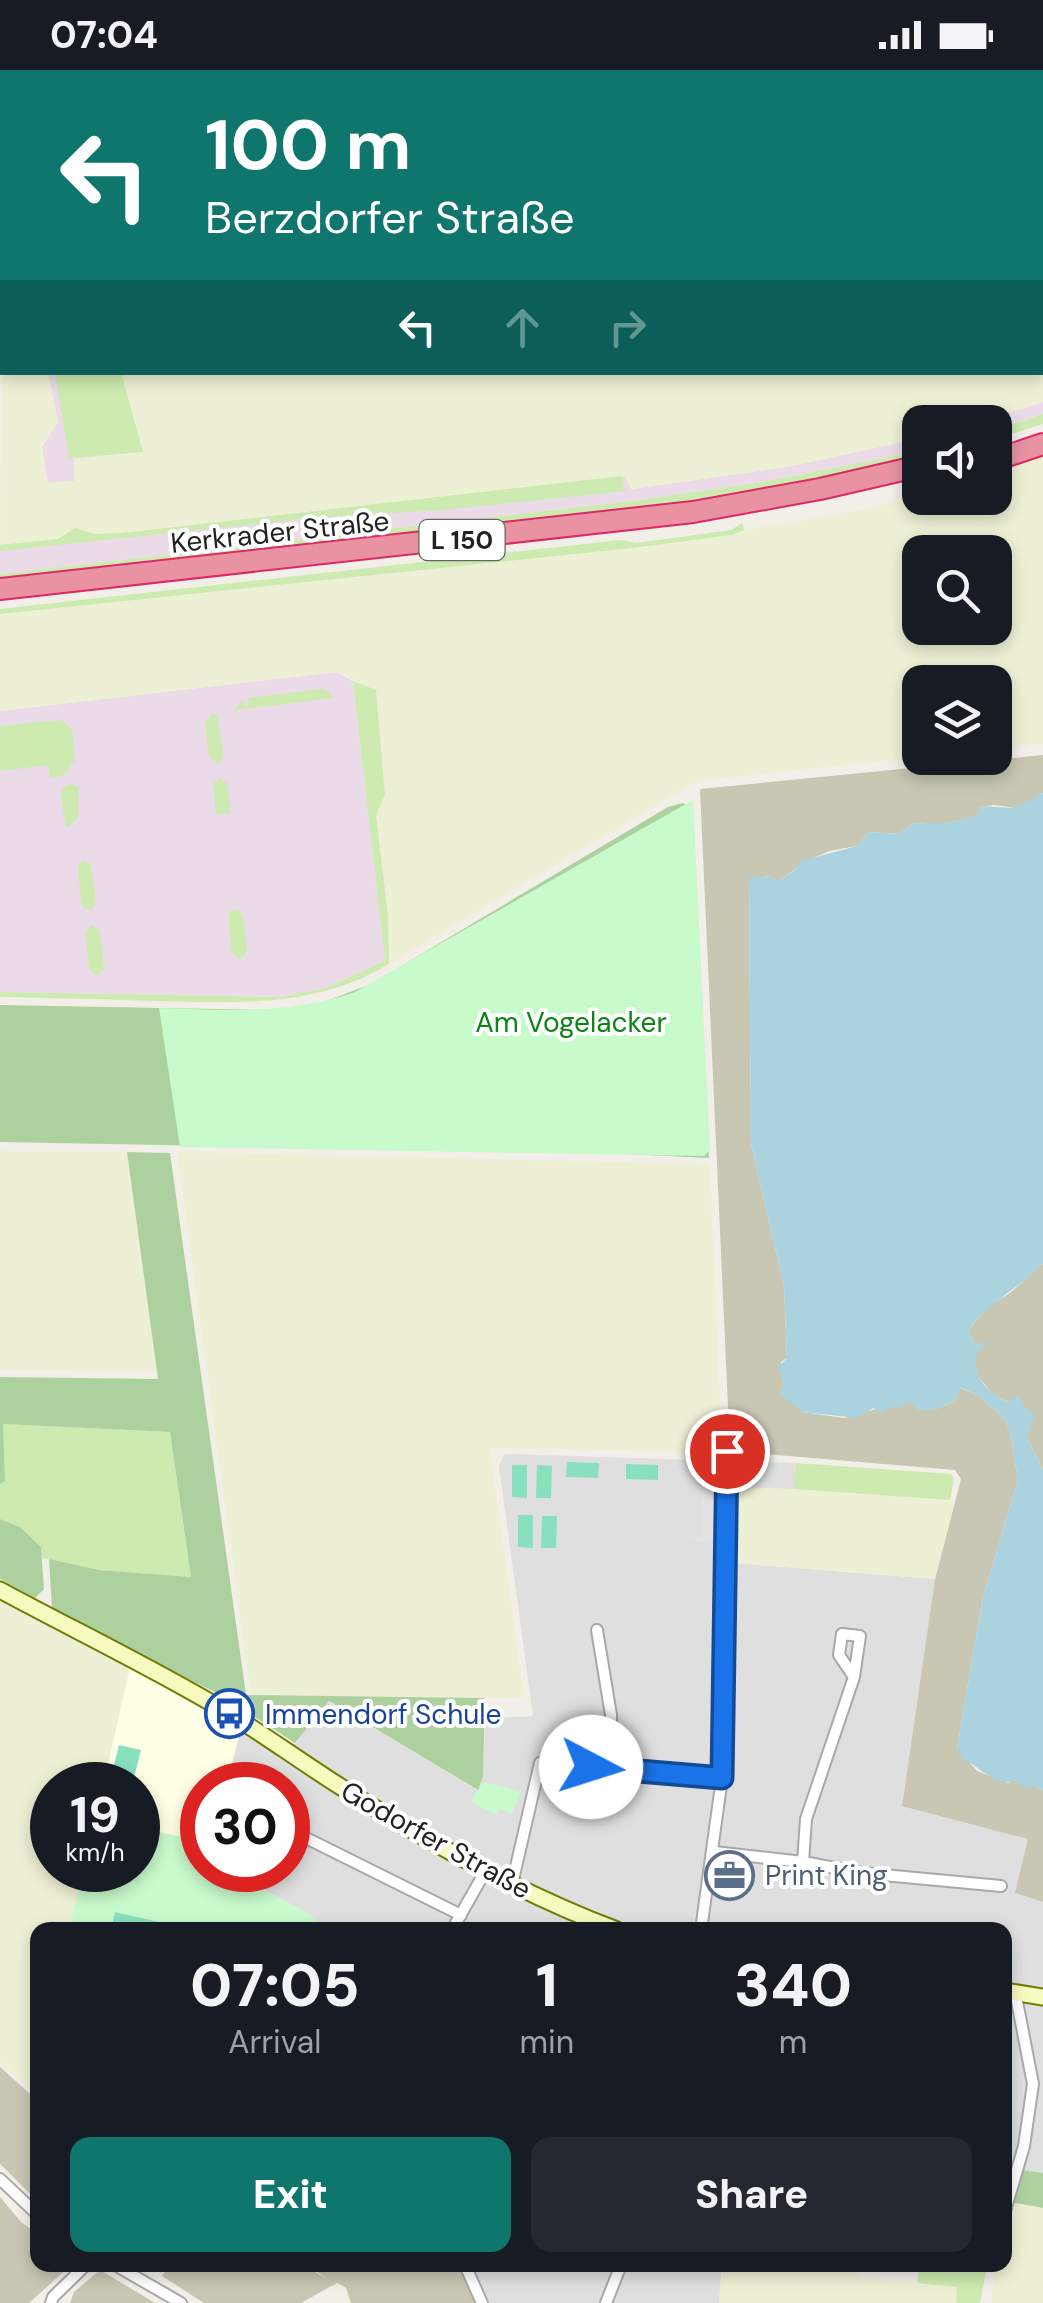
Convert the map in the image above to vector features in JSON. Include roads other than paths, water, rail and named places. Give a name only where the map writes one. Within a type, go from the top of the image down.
[{"type":"highway","points":[[1012,441],[1043,431]]},
{"type":"highway","points":[[1012,454],[1043,444]]},
{"type":"highway","name":"Kerkrader Straße","points":[[0,590],[673,514],[820,489],[902,470]]},
{"type":"highway","name":"Kerkrader Straße","points":[[0,601],[696,524],[902,484]]},
{"type":"street","points":[[703,1922],[722,1778],[727,1451]]},
{"type":"street","name":"Godorfer Straße","points":[[0,1590],[230,1714],[344,1789],[486,1870],[553,1905],[597,1922]]},
{"type":"street","points":[[597,1630],[611,1715],[612,1769]]},
{"type":"street","points":[[803,1862],[806,1819],[854,1677]]},
{"type":"street","points":[[512,1884],[540,1762],[722,1778]]},
{"type":"street","points":[[310,1839],[461,1915]]},
{"type":"street","points":[[714,1852],[862,1873],[1001,1886]]},
{"type":"street","points":[[457,1922],[486,1870]]},
{"type":"street","points":[[1012,1991],[1043,1997]]},
{"type":"street","points":[[1012,1999],[1032,2084],[1024,2146],[1012,2187]]},
{"type":"street","points":[[0,2178],[30,2207]]},
{"type":"street","points":[[51,2303],[80,2272]]},
{"type":"street","points":[[127,2272],[181,2303]]},
{"type":"street","points":[[469,2272],[482,2303]]},
{"type":"street","points":[[606,2303],[618,2272]]},
{"type":"water","points":[[1043,793],[1043,1264],[968,1330],[975,1343],[986,1343],[975,1355],[983,1383],[1007,1402],[1018,1396],[1035,1414],[1027,1438],[1043,1470],[1043,1790],[1032,1786],[1027,1790],[1017,1781],[1002,1781],[988,1775],[963,1759],[957,1748],[983,1597],[1018,1480],[1005,1419],[979,1396],[961,1388],[954,1401],[934,1410],[919,1410],[909,1401],[898,1409],[894,1406],[881,1413],[873,1408],[858,1418],[802,1412],[779,1393],[784,1384],[778,1368],[787,1358],[784,1286],[751,1144],[749,878],[770,876],[778,881],[801,861],[857,846],[869,832],[899,834],[914,823],[948,822],[972,816],[980,813],[979,806],[1015,808]]},
{"type":"place","name":"Immendorf Schule","points":[[230,1714]]},
{"type":"place","name":"Print King","points":[[730,1875]]},
{"type":"park label","name":"Am Vogelacker","points":[[571,1022]]}]
